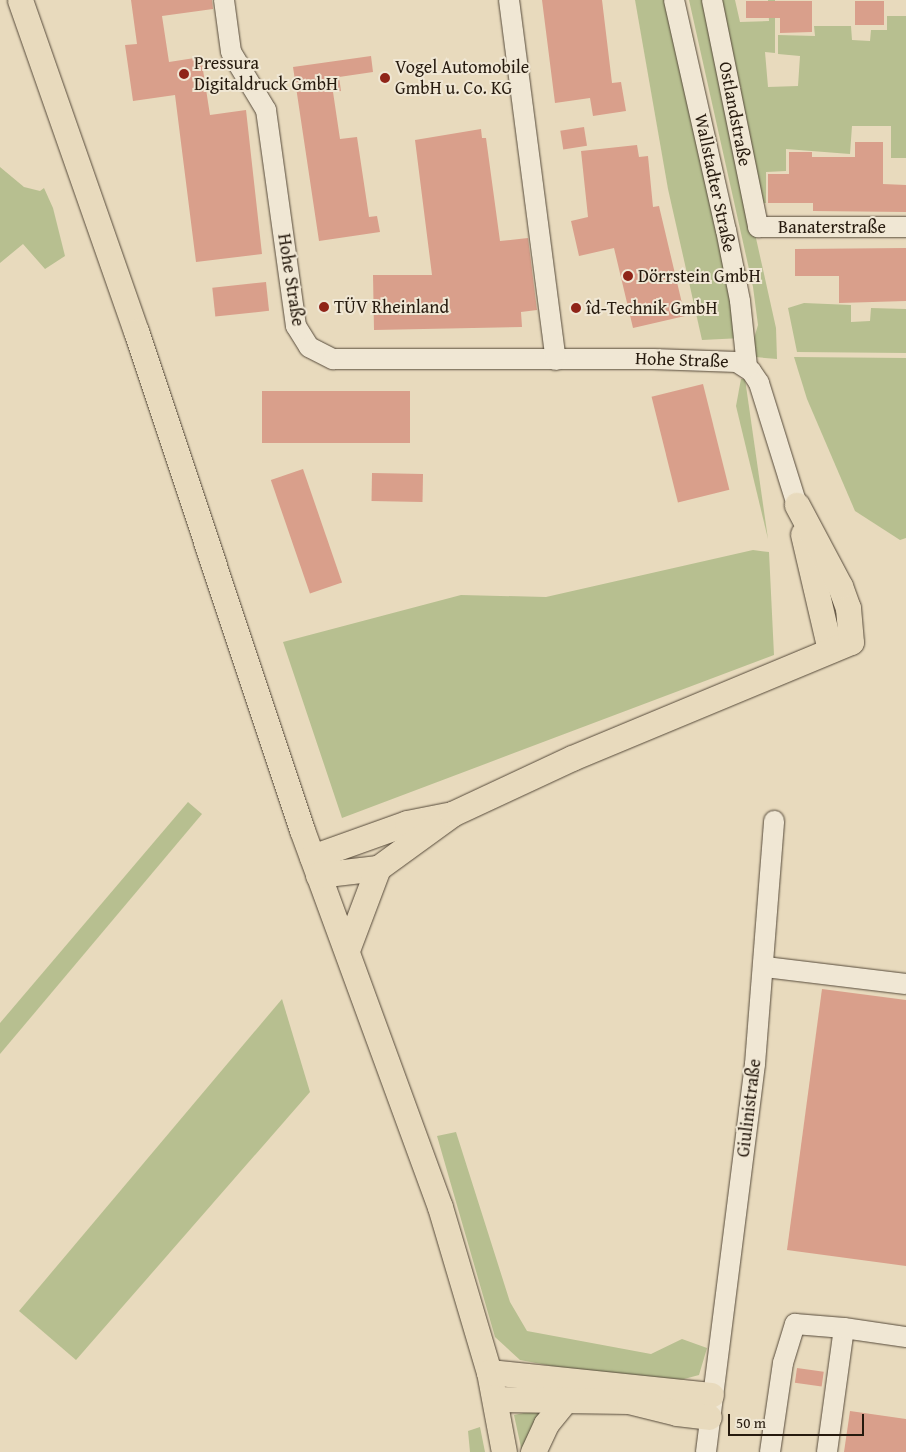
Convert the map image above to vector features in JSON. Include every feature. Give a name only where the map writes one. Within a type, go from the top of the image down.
[{"type":"main road","points":[[20,0],[136,330],[214,570],[315,866],[440,1207],[489,1372],[504,1452]]},
{"type":"main road","points":[[347,950],[378,868],[452,814],[572,758],[841,646],[848,608],[840,586],[796,505]]},
{"type":"main road","points":[[315,866],[407,823],[452,814]]},
{"type":"main road","points":[[315,866],[378,868]]},
{"type":"main road","points":[[489,1372],[710,1406]]},
{"type":"main road","points":[[495,1399],[629,1401],[677,1413],[710,1406]]},
{"type":"main road","points":[[533,1452],[546,1424],[566,1399]]},
{"type":"street","name":"Hohe Straße","points":[[224,0],[232,52],[266,110],[296,326],[309,347],[333,359],[726,360],[747,367]]},
{"type":"street","points":[[509,0],[556,360]]},
{"type":"street","name":"Wallstadter Straße","points":[[674,0],[729,248],[744,331],[747,367]]},
{"type":"street","name":"Ostlandstraße","points":[[712,0],[758,227]]},
{"type":"street","name":"Banaterstraße","points":[[758,227],[906,227]]},
{"type":"street","points":[[747,367],[759,382],[796,505]]},
{"type":"street","name":"Giulinistraße","points":[[706,1452],[710,1406],[765,967],[774,820]]},
{"type":"street","points":[[765,967],[906,984]]},
{"type":"street","points":[[770,1452],[782,1363],[795,1324],[844,1328],[906,1337]]},
{"type":"street","points":[[827,1452],[844,1328]]},
{"type":"green space","points":[[635,0],[667,0],[742,338],[702,340],[668,189]]},
{"type":"green space","points":[[689,0],[703,0],[776,328],[777,359],[755,357],[752,345],[758,325],[753,287]]},
{"type":"green space","points":[[721,0],[735,0],[740,22],[769,21],[768,0],[775,0],[775,53],[765,52],[768,87],[798,86],[800,56],[778,54],[778,35],[815,36],[814,26],[851,26],[852,40],[870,41],[871,30],[887,30],[887,16],[906,16],[906,158],[891,158],[891,126],[852,126],[850,154],[786,149],[786,171],[766,172],[766,203],[762,203]]},
{"type":"green space","points":[[0,167],[24,187],[40,191],[44,188],[53,208],[65,256],[45,269],[23,244],[0,263]]},
{"type":"green space","points":[[804,303],[851,305],[851,322],[870,321],[871,308],[906,309],[906,353],[797,352],[788,308]]},
{"type":"green space","points":[[794,357],[906,358],[906,538],[900,540],[855,511],[807,399]]},
{"type":"green space","points":[[741,379],[745,379],[768,539],[736,406]]},
{"type":"green space","points":[[753,550],[769,552],[774,655],[342,818],[283,642],[461,595],[546,597]]},
{"type":"green space","points":[[188,802],[202,814],[0,1054],[0,1023]]},
{"type":"green space","points":[[282,999],[310,1092],[76,1360],[19,1311]]},
{"type":"green space","points":[[456,1132],[510,1302],[527,1331],[651,1354],[682,1339],[707,1348],[699,1375],[673,1382],[610,1377],[520,1360],[495,1337],[437,1136]]},
{"type":"green space","points":[[549,1408],[522,1452],[514,1415]]},
{"type":"green space","points":[[480,1427],[485,1452],[470,1452],[468,1431]]},
{"type":"building","points":[[131,0],[212,0],[213,9],[162,16],[169,62],[201,57],[210,115],[246,110],[262,254],[196,262],[175,95],[133,101],[125,45],[137,44]]},
{"type":"building","points":[[542,0],[602,0],[612,83],[621,82],[626,111],[593,116],[590,98],[555,103]]},
{"type":"building","points":[[746,1],[812,1],[812,32],[780,33],[780,18],[746,18]]},
{"type":"building","points":[[855,1],[884,1],[884,25],[855,25]]},
{"type":"building","points":[[371,56],[373,72],[339,77],[341,91],[333,92],[340,139],[357,137],[369,217],[377,216],[380,232],[319,241],[293,67]]},
{"type":"building","points":[[584,127],[587,146],[563,150],[560,131]]},
{"type":"building","points":[[481,129],[482,138],[486,138],[500,241],[528,238],[537,310],[521,312],[522,327],[374,330],[373,275],[432,275],[415,140]]},
{"type":"building","points":[[855,142],[883,142],[883,184],[906,185],[906,212],[813,211],[813,203],[768,203],[768,174],[789,174],[789,152],[812,152],[812,157],[855,157]]},
{"type":"building","points":[[637,145],[639,157],[648,156],[653,207],[659,206],[685,316],[633,328],[614,248],[579,256],[571,221],[588,217],[581,151]]},
{"type":"building","points":[[906,248],[906,301],[839,303],[839,276],[795,276],[795,249]]},
{"type":"building","points":[[266,282],[269,311],[215,316],[212,288]]},
{"type":"building","points":[[703,384],[729,490],[678,503],[652,397]]},
{"type":"building","points":[[262,391],[410,391],[410,443],[262,443]]},
{"type":"building","points":[[303,469],[342,582],[310,594],[271,480]]},
{"type":"building","points":[[372,473],[423,474],[423,502],[372,501]]},
{"type":"building","points":[[822,989],[906,1000],[906,1266],[787,1250]]},
{"type":"building","points":[[797,1368],[824,1372],[822,1387],[795,1383]]},
{"type":"building","points":[[850,1411],[906,1419],[906,1452],[844,1452]]},
{"type":"place","name":"Pressura Digitaldruck GmbH","points":[[184,74]]},
{"type":"place","name":"Vogel Automobile GmbH u. Co. KG","points":[[385,78]]},
{"type":"place","name":"Dörrstein GmbH","points":[[628,276]]},
{"type":"place","name":"TÜV Rheinland","points":[[324,307]]},
{"type":"place","name":"îd-Technik GmbH","points":[[576,308]]}]
